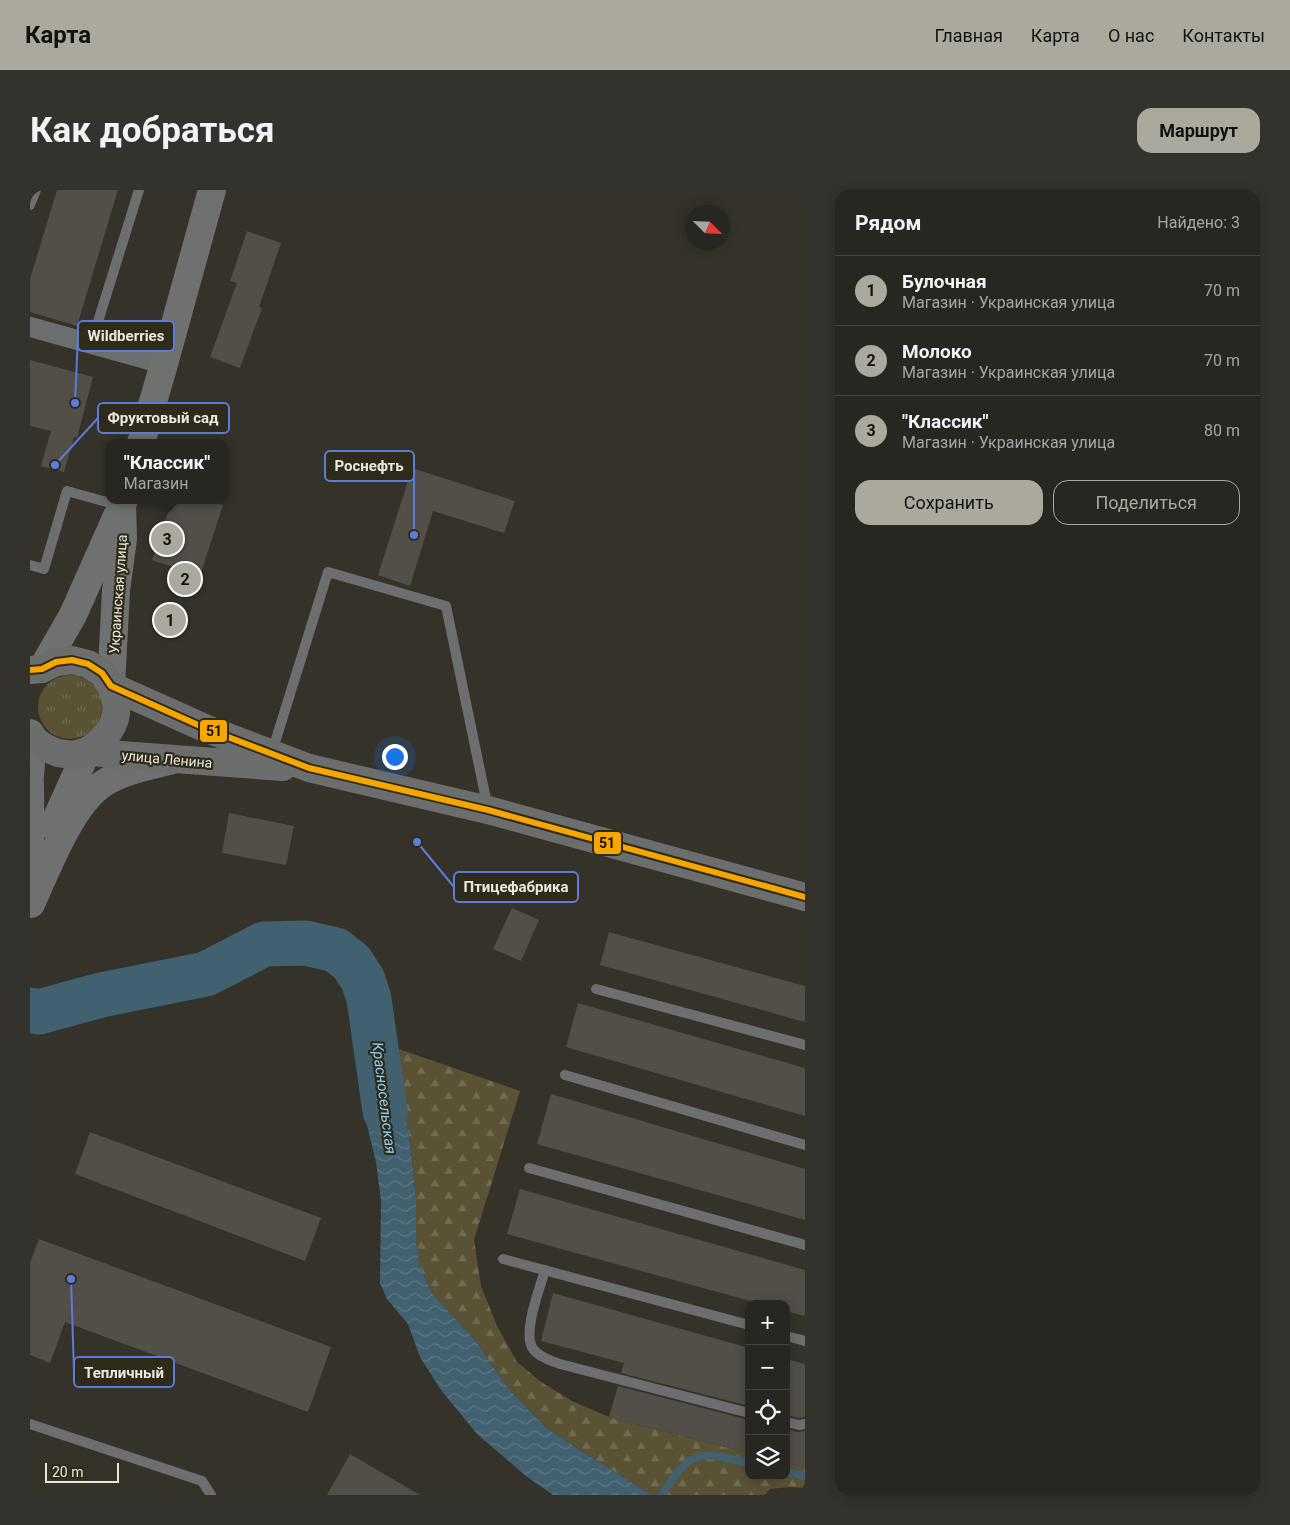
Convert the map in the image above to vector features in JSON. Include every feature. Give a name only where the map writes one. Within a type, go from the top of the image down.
[{"type":"main road","name":"улица Ленина","points":[[34,673],[56,662],[72,660],[88,664],[102,673],[111,686],[206,729],[309,768],[488,810],[805,897]]},
{"type":"main road","name":"Украинская улица","points":[[87,751],[100,743],[109,732],[115,718],[116,702],[111,686]]},
{"type":"main road","name":"улица Ленина","points":[[31,736],[44,748],[72,755],[87,751],[263,767],[309,768]]},
{"type":"street","points":[[142,439],[212,190]]},
{"type":"street","points":[[30,327],[164,364]]},
{"type":"street","points":[[34,673],[73,615],[123,504]]},
{"type":"street","name":"Украинская улица","points":[[111,686],[116,591],[123,540],[123,504]]},
{"type":"street","points":[[30,776],[31,736]]},
{"type":"street","name":"Украинская улица","points":[[30,904],[53,826],[87,751]]},
{"type":"street","points":[[30,904],[67,828],[86,800],[102,784],[121,774],[175,759]]},
{"type":"street","points":[[30,784],[30,904]]},
{"type":"lane","points":[[30,205],[36,190]]},
{"type":"lane","points":[[91,344],[139,190]]},
{"type":"lane","points":[[30,565],[44,569],[67,491],[106,499]]},
{"type":"lane","points":[[271,754],[328,572],[446,606],[488,810]]},
{"type":"lane","points":[[596,988],[805,1045]]},
{"type":"lane","points":[[565,1075],[805,1145]]},
{"type":"lane","points":[[529,1168],[805,1244]]},
{"type":"lane","points":[[503,1258],[745,1324]]},
{"type":"lane","points":[[545,1270],[529,1325],[529,1339],[533,1349],[543,1358],[745,1412]]},
{"type":"lane","points":[[790,1337],[805,1341]]},
{"type":"lane","points":[[790,1423],[805,1424]]},
{"type":"lane","points":[[30,1424],[202,1481],[211,1495]]},
{"type":"green space","points":[[70,675],[88,681],[96,689],[102,707],[96,725],[88,733],[70,739],[52,733],[44,725],[38,707],[44,689],[52,681]]},
{"type":"green space","points":[[393,1047],[520,1091],[474,1240],[481,1286],[497,1326],[517,1362],[541,1382],[572,1401],[609,1417],[745,1452],[745,1480],[790,1480],[790,1463],[805,1467],[805,1488],[770,1489],[765,1495],[652,1495],[545,1427],[507,1387],[475,1340],[432,1293],[420,1267],[416,1240],[416,1199],[410,1142]]},
{"type":"water","points":[[393,1047],[410,1142],[416,1199],[416,1240],[420,1267],[432,1293],[475,1340],[507,1387],[545,1427],[652,1495],[553,1495],[526,1476],[477,1434],[441,1390],[420,1357],[408,1324],[387,1299],[380,1283],[381,1201],[376,1162],[362,1105],[356,1055]]},
{"type":"building","points":[[57,190],[118,190],[77,326],[30,312],[30,279]]},
{"type":"building","points":[[247,231],[281,243],[259,307],[262,308],[240,368],[210,357],[237,283],[230,281]]},
{"type":"building","points":[[30,360],[93,377],[77,438],[74,437],[64,472],[41,466],[51,431],[30,426]]},
{"type":"building","points":[[412,468],[515,501],[504,533],[433,511],[410,586],[378,575]]},
{"type":"building","points":[[171,504],[223,505],[200,576],[152,560]]},
{"type":"building","points":[[229,813],[294,826],[286,865],[222,853]]},
{"type":"building","points":[[512,908],[539,920],[521,961],[493,949]]},
{"type":"building","points":[[609,932],[805,986],[805,1022],[600,965]]},
{"type":"building","points":[[578,1003],[805,1068],[805,1116],[566,1047]]},
{"type":"building","points":[[551,1094],[805,1169],[805,1220],[537,1144]]},
{"type":"building","points":[[90,1132],[321,1218],[305,1261],[75,1174]]},
{"type":"building","points":[[520,1189],[805,1270],[805,1316],[790,1312],[790,1300],[746,1300],[507,1234]]},
{"type":"building","points":[[39,1239],[331,1347],[308,1412],[65,1322],[50,1363],[30,1355],[30,1263]]},
{"type":"building","points":[[553,1293],[745,1347],[745,1405],[621,1373],[624,1363],[541,1341]]},
{"type":"building","points":[[790,1360],[805,1364],[805,1417],[790,1416]]},
{"type":"building","points":[[618,1386],[745,1419],[745,1452],[609,1417]]},
{"type":"building","points":[[790,1430],[805,1431],[805,1467],[790,1463]]},
{"type":"building","points":[[350,1454],[420,1495],[327,1495]]},
{"type":"waterway","name":"Красносельская","points":[[30,1010],[39,1012],[101,995],[206,974],[264,944],[305,943],[336,950],[352,963],[363,980],[369,999],[385,1111]]},
{"type":"waterway","points":[[662,1495],[680,1469],[688,1461],[697,1457],[718,1456],[745,1462]]},
{"type":"waterway","points":[[790,1473],[805,1476]]},
{"type":"transit line","name":"51","points":[[30,670],[42,669],[56,662],[72,660],[88,664],[102,673],[111,686],[207,729],[309,768],[488,810],[805,897]]},
{"type":"place","name":"Wildberries","points":[[75,403]]},
{"type":"place","name":"Фруктовый сад","points":[[55,465]]},
{"type":"place","name":"Роснефть","points":[[414,535]]},
{"type":"place","name":"\"Классик\"","points":[[167,539]]},
{"type":"place","name":"Молоко","points":[[185,579]]},
{"type":"place","name":"Булочная","points":[[170,620]]},
{"type":"place","name":"Птицефабрика","points":[[417,842]]},
{"type":"place","name":"Тепличный","points":[[71,1279]]}]
